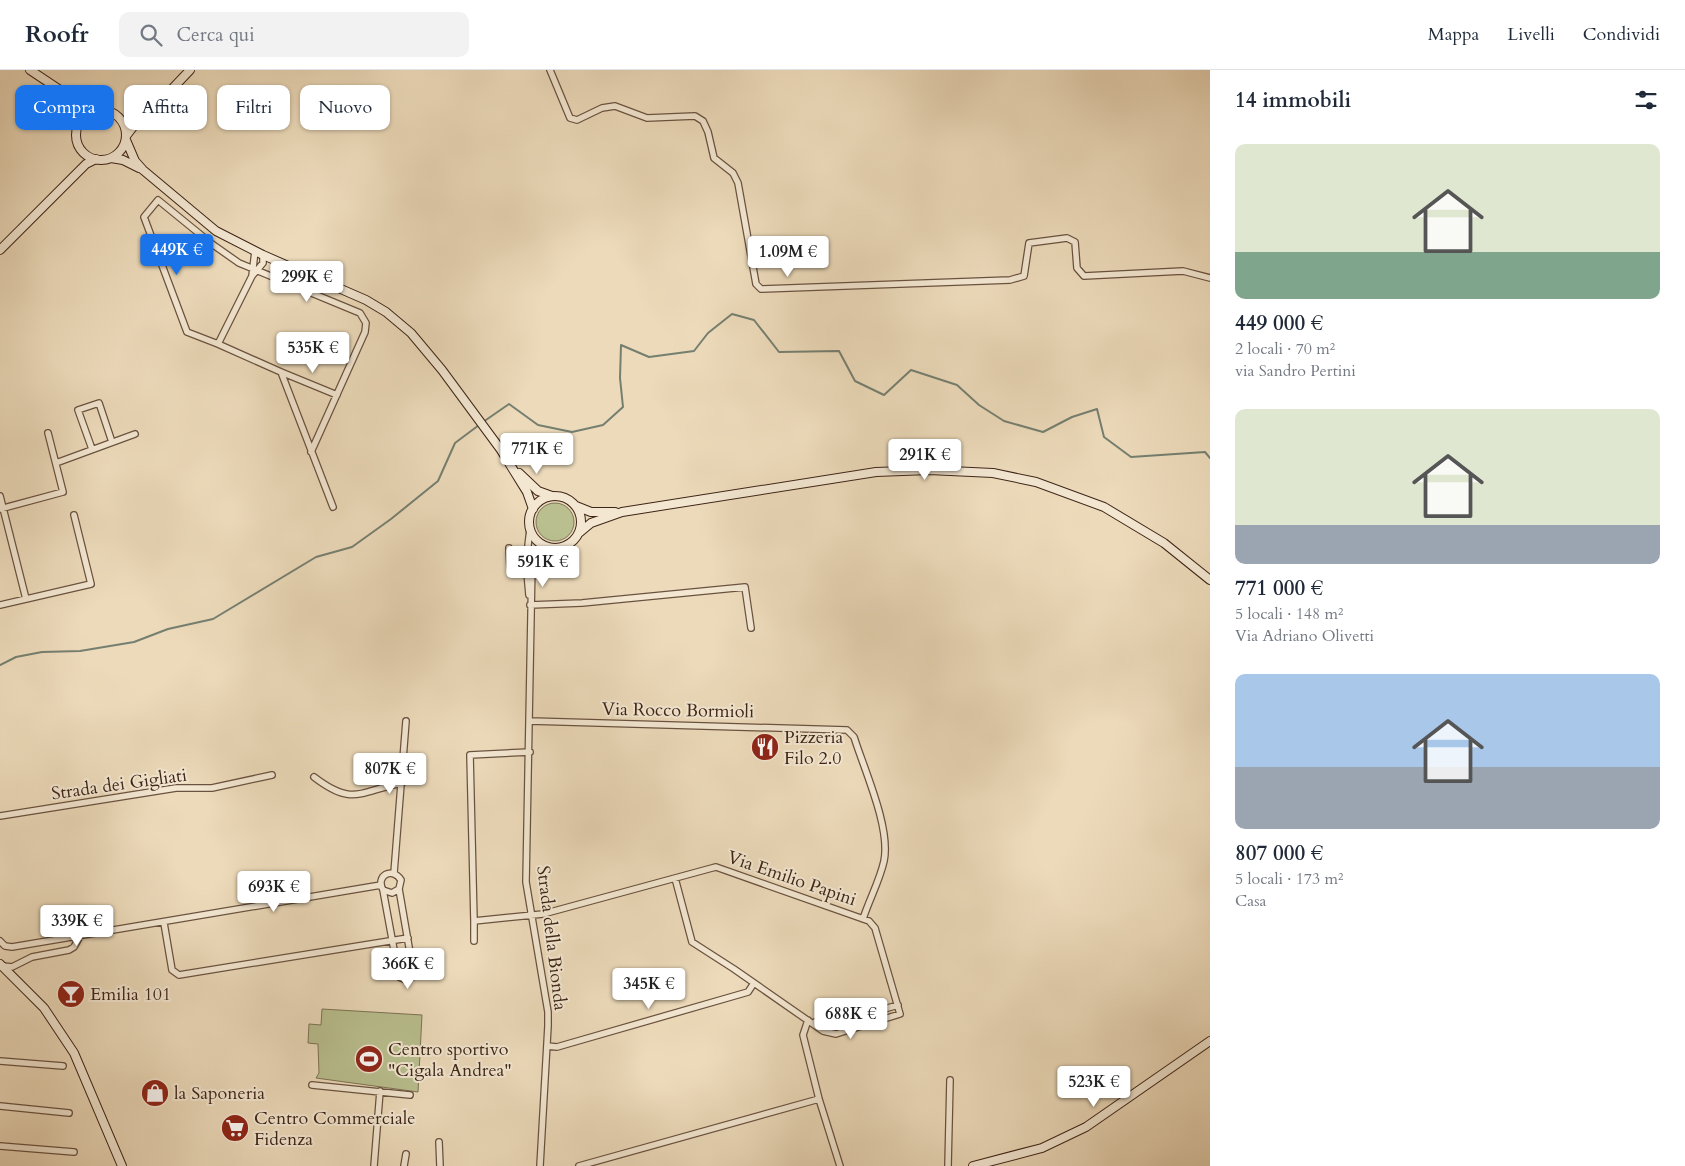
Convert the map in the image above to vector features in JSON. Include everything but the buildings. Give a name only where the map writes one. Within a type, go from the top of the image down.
[{"type":"street","points":[[30,70],[53,85]]},
{"type":"street","points":[[176,85],[190,70]]},
{"type":"street","points":[[550,70],[570,118],[577,120],[602,108],[615,106],[647,118],[695,116],[703,122],[714,158],[733,173],[738,183],[756,284],[761,289],[1010,280],[1024,276],[1028,243],[1067,238],[1075,242],[1077,268],[1084,276],[1183,271],[1210,278]]},
{"type":"street","points":[[114,114],[124,117]]},
{"type":"street","points":[[118,116],[124,126],[132,157],[143,170],[216,231],[259,253],[345,289],[386,312],[411,333],[473,411],[501,450],[512,466],[533,509]]},
{"type":"street","points":[[77,130],[76,138],[80,147],[86,155],[96,159]]},
{"type":"street","points":[[111,158],[122,149],[132,130]]},
{"type":"street","points":[[74,176],[81,158],[80,147]]},
{"type":"street","points":[[0,250],[86,164],[96,159],[111,158],[123,160],[143,170]]},
{"type":"street","points":[[311,452],[337,395],[365,332],[366,323],[360,313],[254,272],[212,244],[158,200],[144,217],[187,332],[337,395]]},
{"type":"street","points":[[259,253],[262,265]]},
{"type":"street","points":[[218,344],[254,272],[259,253]]},
{"type":"street","points":[[254,272],[262,265],[270,262],[288,269],[294,268]]},
{"type":"street","points":[[282,372],[333,507]]},
{"type":"street","points":[[92,449],[78,410],[99,403],[112,442]]},
{"type":"street","points":[[2,509],[63,492],[48,433]]},
{"type":"street","points":[[56,463],[135,434]]},
{"type":"street","points":[[512,466],[538,491],[563,498],[591,512],[622,512],[876,472],[929,470],[993,473],[1036,482],[1104,507],[1164,543],[1210,580]]},
{"type":"street","points":[[0,496],[26,599]]},
{"type":"street","points":[[555,496],[546,498],[533,509],[530,515],[530,529],[537,541],[549,548],[570,544],[591,523],[622,512]]},
{"type":"street","points":[[573,504],[580,518],[579,533]]},
{"type":"street","points":[[0,605],[91,584],[74,515]]},
{"type":"street","name":"Strada della Bionda","points":[[530,529],[532,625],[526,882],[548,1012],[540,1166]]},
{"type":"street","points":[[509,548],[511,570],[515,573],[530,573]]},
{"type":"street","name":"Strada della Bionda","points":[[530,573],[535,556],[549,548]]},
{"type":"street","points":[[531,605],[582,603],[745,587],[751,628]]},
{"type":"street","points":[[394,873],[406,721]]},
{"type":"street","name":"Via Rocco Bormioli","points":[[530,721],[843,728],[854,737],[884,832],[886,851],[883,865],[862,919]]},
{"type":"street","points":[[474,941],[470,754],[530,752]]},
{"type":"street","name":"Strada dei Gigliati","points":[[0,816],[176,788],[212,788],[272,775]]},
{"type":"street","points":[[314,777],[331,790],[346,795],[370,793],[383,787],[402,783]]},
{"type":"street","name":"Via Emilio Papini","points":[[474,921],[531,916],[674,878],[716,868],[869,921],[875,928],[900,1014],[836,1034],[823,1032],[691,940],[674,878]]},
{"type":"street","points":[[394,873],[401,880],[399,889],[414,976],[406,980],[399,977],[381,879],[385,874],[394,873]]},
{"type":"street","points":[[0,941],[5,946],[12,947],[382,887],[392,893],[399,889]]},
{"type":"street","points":[[164,923],[172,970],[179,975],[408,938]]},
{"type":"street","points":[[1,965],[12,967],[32,957],[71,949],[80,936]]},
{"type":"street","points":[[18,982],[17,972],[22,963]]},
{"type":"street","points":[[1,965],[54,1020],[74,1053],[122,1166]]},
{"type":"street","points":[[547,1046],[558,1047],[748,992],[754,983]]},
{"type":"street","points":[[840,1166],[819,1099],[803,1035],[808,1020],[830,1025],[898,1005]]},
{"type":"street","points":[[973,1166],[1042,1148],[1086,1127],[1210,1041]]},
{"type":"street","points":[[0,1061],[64,1066]]},
{"type":"street","points":[[948,1166],[950,1080]]},
{"type":"street","points":[[312,1085],[410,1095]]},
{"type":"street","points":[[374,1166],[380,1091]]},
{"type":"street","points":[[579,1166],[819,1099]]},
{"type":"street","points":[[0,1106],[69,1113]]},
{"type":"street","points":[[439,1142],[440,1166]]},
{"type":"street","points":[[0,1146],[74,1152]]},
{"type":"street","points":[[404,1166],[406,1154]]},
{"type":"green space","points":[[555,503],[569,508],[574,522],[569,536],[555,541],[541,536],[536,522],[541,508]]},
{"type":"green space","name":"Centro sportivo \"Cigala Andrea\"","points":[[322,1009],[422,1015],[418,1092],[316,1078],[319,1073],[318,1044],[308,1043],[309,1024],[321,1025]]},
{"type":"waterway","points":[[483,422],[509,404],[538,425],[572,432],[603,425],[623,407],[620,378],[621,345],[649,357],[694,351],[708,333],[732,314],[754,320],[779,352],[839,351],[855,381],[884,395],[911,370],[957,385],[979,405],[1004,421],[1043,432],[1072,417],[1097,409],[1104,437],[1131,457],[1205,452],[1210,458]]},
{"type":"waterway","points":[[0,665],[16,657],[42,652],[80,651],[134,642],[168,629],[213,619],[316,557],[352,547],[391,519],[438,481],[455,443],[479,425]]},
{"type":"place","name":"Pizzeria Filo 2.0","points":[[765,747]]},
{"type":"place","name":"Emilia 101","points":[[71,994]]},
{"type":"place","name":"Centro sportivo \"Cigala Andrea\"","points":[[369,1059]]},
{"type":"place","name":"la Saponeria","points":[[155,1093]]},
{"type":"place","name":"Centro Commerciale Fidenza","points":[[235,1128]]}]
